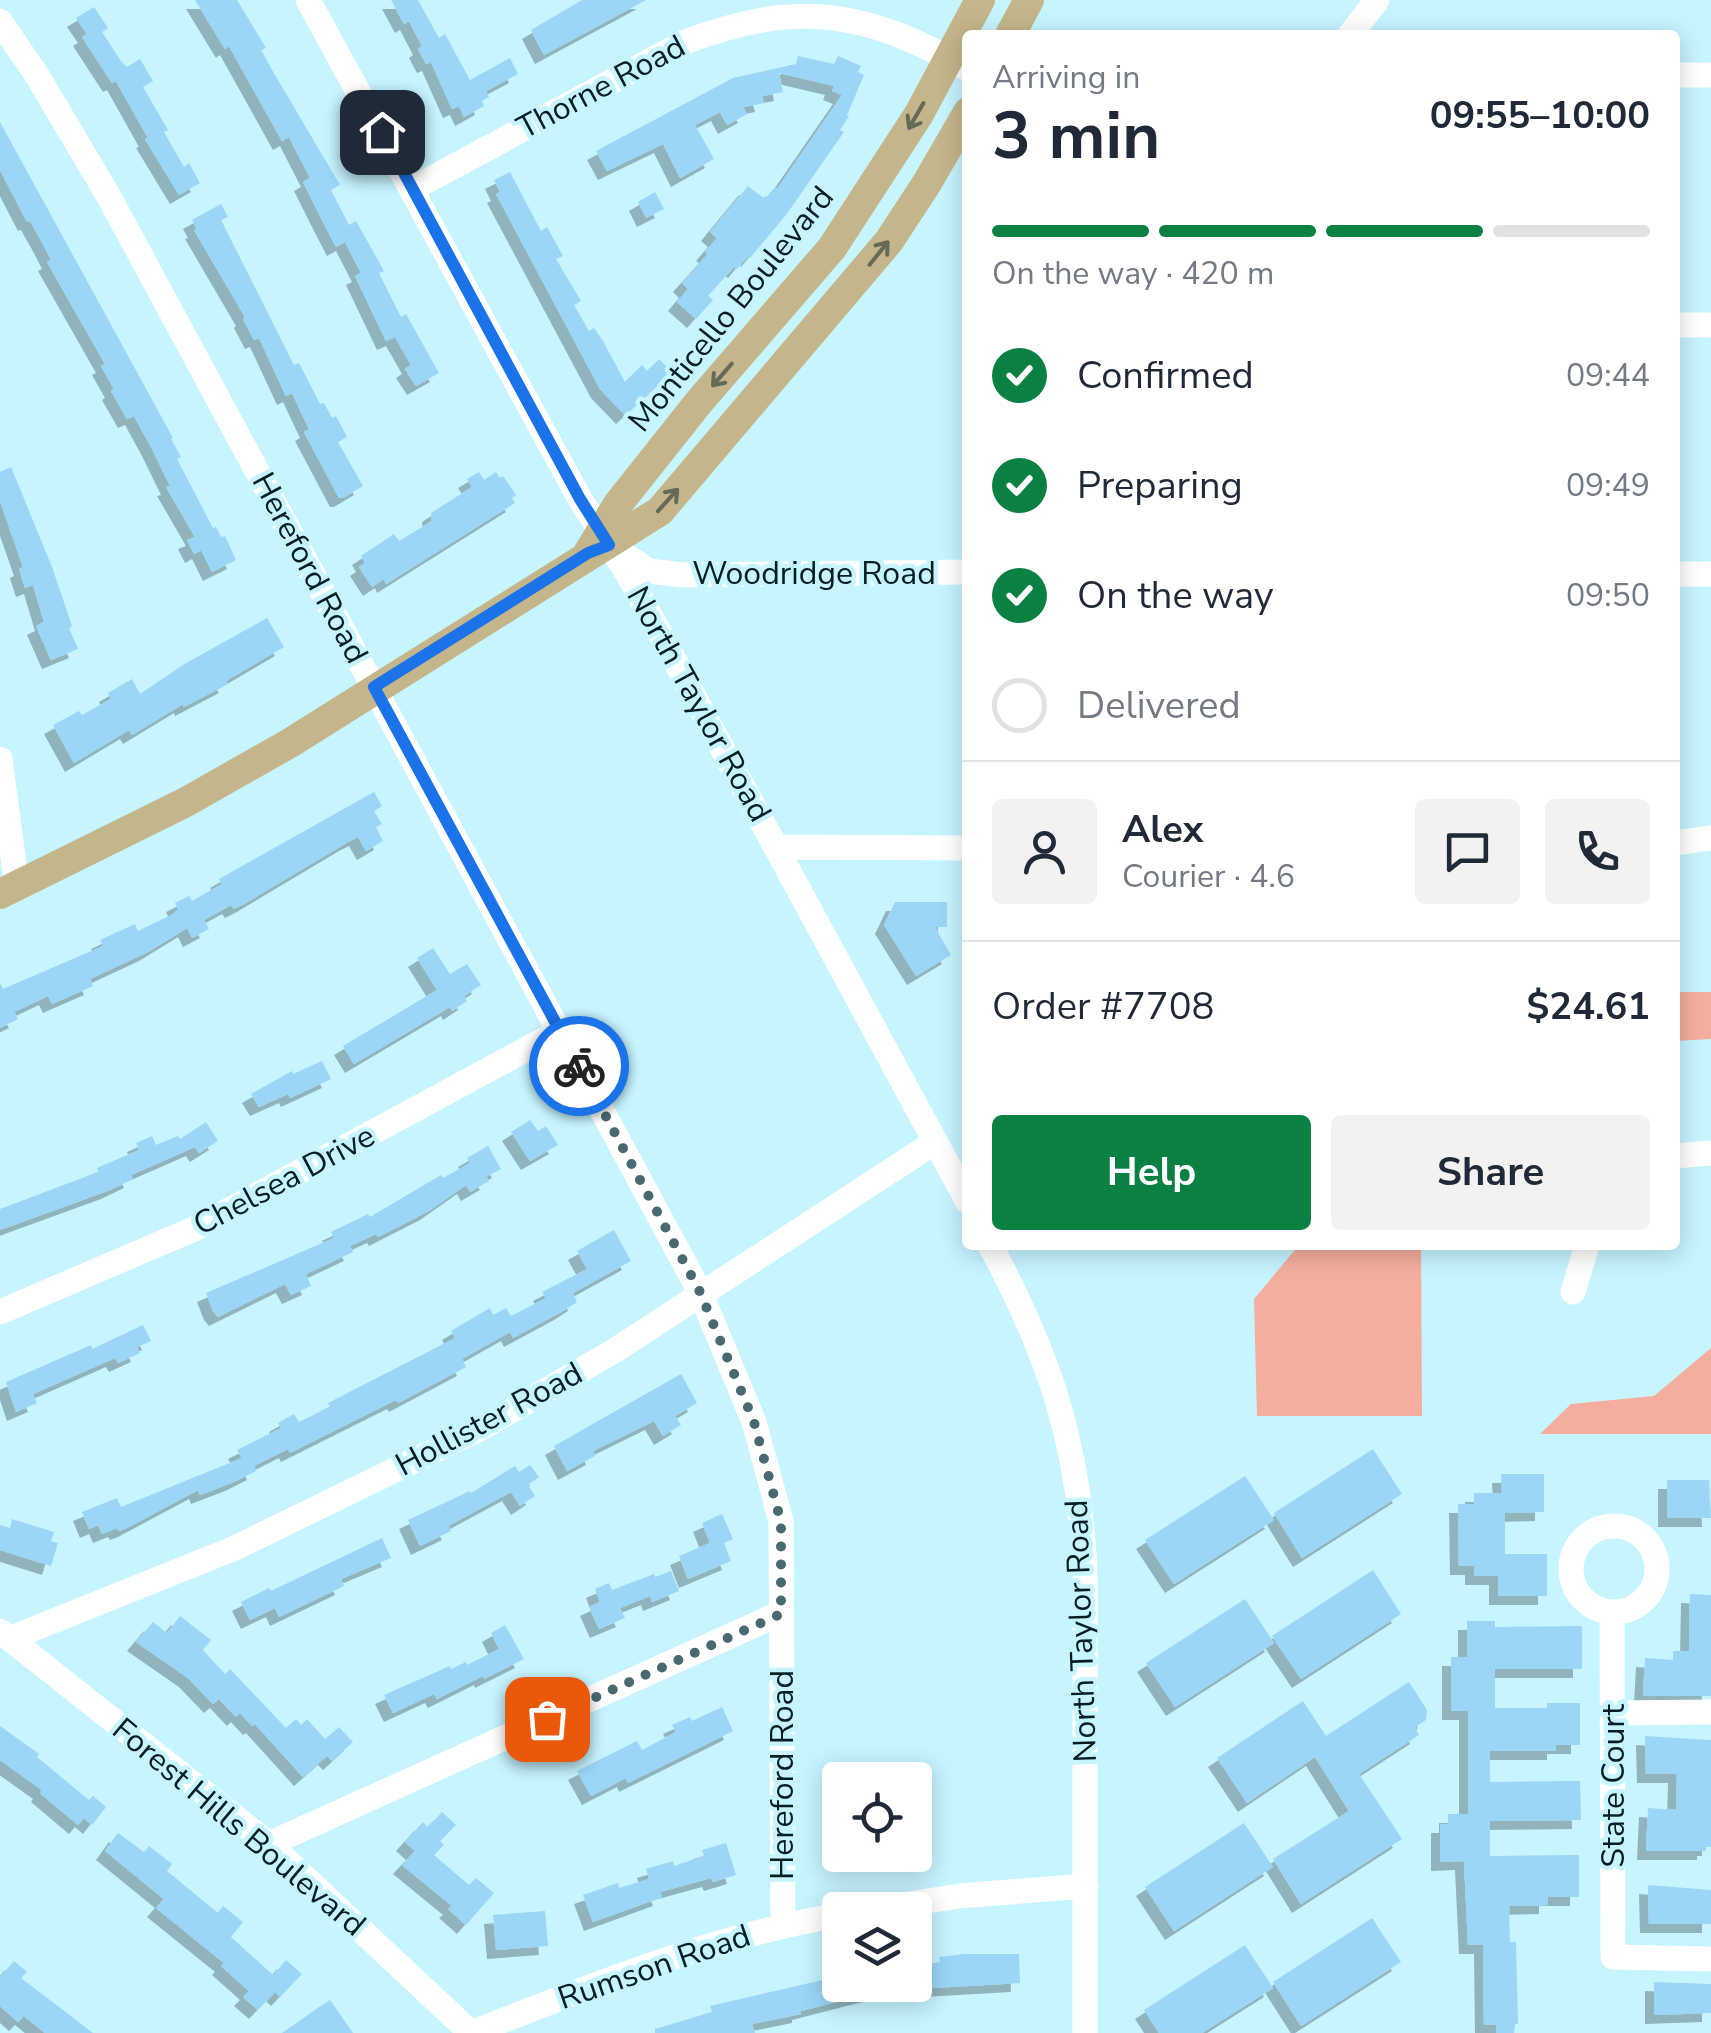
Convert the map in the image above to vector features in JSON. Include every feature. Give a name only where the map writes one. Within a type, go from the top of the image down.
[{"type":"main road","name":"Monticello Boulevard","points":[[970,30],[980,0]]},
{"type":"main road","points":[[1013,30],[1029,0]]},
{"type":"main road","name":"Monticello Boulevard","points":[[599,543],[699,402],[832,248],[919,114],[958,63]]},
{"type":"main road","name":"Monticello Boulevard","points":[[9,891],[186,802],[290,742],[599,543],[660,510],[858,279],[908,212],[962,122]]},
{"type":"street","name":"North Taylor Road","points":[[308,0],[599,543],[777,847],[962,1191]]},
{"type":"street","points":[[1354,30],[1378,0]]},
{"type":"street","name":"Thorne Road","points":[[412,189],[685,42],[758,15],[823,12],[854,18],[883,27],[958,63]]},
{"type":"street","name":"Hereford Road","points":[[0,21],[108,195],[560,1031],[700,1292],[754,1422],[781,1522],[783,1924]]},
{"type":"street","points":[[1680,76],[1711,76]]},
{"type":"street","points":[[1680,325],[1711,325]]},
{"type":"street","name":"Woodridge Road","points":[[599,543],[650,572],[962,572]]},
{"type":"street","points":[[1680,574],[1711,574]]},
{"type":"street","points":[[0,759],[9,891]]},
{"type":"street","points":[[1680,843],[1711,838]]},
{"type":"street","points":[[777,847],[962,848]]},
{"type":"street","name":"Chelsea Drive","points":[[0,1312],[194,1229],[560,1031]]},
{"type":"street","name":"Hollister Road","points":[[5,1634],[235,1548],[483,1427],[614,1351],[936,1142]]},
{"type":"street","points":[[1680,1156],[1711,1153]]},
{"type":"street","name":"North Taylor Road","points":[[992,1250],[1047,1364],[1070,1442],[1081,1508],[1085,1571],[1086,2033]]},
{"type":"street","points":[[1573,1292],[1586,1250]]},
{"type":"street","points":[[268,1844],[781,1614]]},
{"type":"street","name":"State Court","points":[[1612,1614],[1612,1957],[1711,1959]]},
{"type":"street","name":"Forest Hills Boulevard","points":[[5,1634],[268,1844],[471,2033]]},
{"type":"street","points":[[1614,1713],[1711,1712]]},
{"type":"street","points":[[932,1900],[1086,1886]]},
{"type":"street","name":"Rumson Road","points":[[471,2033],[620,1974],[783,1924],[822,1918]]},
{"type":"shaded area","points":[[1680,992],[1711,992],[1711,1039],[1680,1041]]},
{"type":"shaded area","points":[[1295,1250],[1421,1250],[1422,1416],[1257,1416],[1254,1299]]},
{"type":"shaded area","points":[[1711,1348],[1711,1434],[1540,1434],[1571,1404],[1654,1396]]},
{"type":"building","points":[[195,0],[237,0],[266,48],[261,50],[340,185],[331,190],[349,225],[356,221],[384,271],[379,273],[401,317],[406,314],[439,373],[416,386],[405,369],[411,365],[395,337],[386,341],[355,276],[361,273],[345,242],[336,247],[303,182],[310,178],[289,137],[282,141],[229,46],[225,49]]},
{"type":"building","points":[[391,0],[418,0],[439,38],[445,34],[470,80],[510,58],[518,74],[486,91],[489,97],[482,101],[484,106],[464,117],[459,106],[452,109],[431,62],[426,64],[418,49],[422,46],[409,21],[404,24]]},
{"type":"building","points":[[582,0],[646,0],[544,55],[531,30]]},
{"type":"building","points":[[94,7],[108,28],[102,32],[121,61],[127,67],[140,59],[153,81],[143,87],[168,130],[164,132],[184,167],[189,163],[200,183],[179,195],[116,81],[112,83],[82,37],[87,34],[76,18]]},
{"type":"building","points":[[798,56],[834,64],[838,56],[861,66],[858,72],[864,75],[840,130],[844,132],[786,215],[750,258],[737,269],[734,267],[708,296],[713,300],[696,319],[677,302],[688,289],[682,283],[717,238],[710,232],[748,186],[765,199],[777,189],[842,95],[832,91],[834,86],[779,73],[783,92],[762,96],[764,103],[743,107],[747,114],[727,125],[720,112],[695,125],[714,159],[680,178],[663,144],[607,171],[596,151],[733,78],[796,64]]},
{"type":"building","points":[[0,122],[173,438],[181,457],[177,459],[213,528],[221,537],[225,536],[236,560],[212,572],[201,550],[194,554],[187,540],[195,537],[166,487],[170,486],[151,447],[134,416],[127,419],[111,391],[114,389],[101,366],[105,364],[0,170]]},
{"type":"building","points":[[510,172],[541,231],[547,227],[563,256],[556,259],[581,301],[574,305],[589,331],[594,328],[603,341],[625,382],[642,365],[647,371],[659,359],[672,372],[625,415],[600,389],[496,194],[500,192],[494,180]]},
{"type":"building","points":[[655,192],[664,209],[646,218],[638,202]]},
{"type":"building","points":[[221,204],[228,217],[221,220],[294,365],[299,363],[320,404],[324,403],[332,418],[336,416],[347,437],[338,442],[363,486],[343,498],[339,498],[304,432],[309,429],[292,393],[286,396],[259,338],[254,340],[245,317],[194,230],[197,229],[192,220]]},
{"type":"building","points":[[11,467],[52,567],[78,649],[51,660],[36,626],[44,622],[33,585],[25,588],[19,569],[23,567],[0,501],[0,472]]},
{"type":"building","points":[[479,472],[484,480],[496,472],[500,478],[503,476],[516,495],[512,498],[515,503],[386,584],[384,579],[372,587],[359,567],[365,563],[361,556],[394,534],[399,541],[432,521],[431,513],[472,487],[467,479]]},
{"type":"building","points":[[267,618],[284,647],[226,681],[228,684],[184,707],[183,704],[132,735],[129,730],[74,763],[53,725],[111,699],[108,693],[132,679],[140,694]]},
{"type":"building","points":[[374,792],[382,806],[374,811],[382,824],[376,827],[383,841],[366,851],[358,837],[244,904],[234,909],[231,905],[204,920],[209,929],[192,938],[187,928],[148,952],[90,979],[93,986],[52,1004],[48,996],[14,1012],[18,1019],[0,1028],[0,983],[3,989],[103,946],[100,940],[135,924],[138,931],[173,914],[178,909],[175,903],[189,896],[192,901],[222,884],[219,879]]},
{"type":"building","points":[[895,902],[947,902],[947,927],[935,927],[951,955],[916,976],[884,925]]},
{"type":"building","points":[[433,948],[450,974],[467,964],[481,985],[464,996],[467,1001],[452,1011],[450,1007],[354,1064],[343,1046],[437,990],[417,958]]},
{"type":"building","points":[[322,1061],[331,1079],[259,1107],[251,1094],[292,1071],[293,1074]]},
{"type":"building","points":[[530,1120],[538,1131],[546,1126],[558,1145],[530,1161],[511,1132]]},
{"type":"building","points":[[206,1122],[218,1141],[199,1153],[195,1147],[131,1175],[133,1179],[110,1190],[0,1230],[0,1209],[98,1172],[97,1168],[139,1150],[136,1143],[152,1136],[156,1145],[178,1136],[180,1139]]},
{"type":"building","points":[[488,1146],[501,1169],[486,1177],[489,1181],[470,1192],[466,1185],[429,1211],[378,1237],[376,1234],[350,1246],[353,1252],[306,1274],[311,1286],[291,1295],[285,1284],[218,1317],[213,1311],[206,1293],[334,1238],[331,1232],[368,1214],[370,1217],[441,1175],[443,1178],[470,1163],[467,1158]]},
{"type":"building","points":[[614,1230],[631,1261],[573,1293],[577,1302],[563,1311],[513,1338],[510,1332],[462,1359],[466,1367],[290,1453],[288,1449],[254,1466],[256,1471],[234,1482],[200,1495],[198,1490],[127,1528],[102,1534],[98,1525],[89,1529],[82,1512],[117,1498],[121,1507],[242,1458],[237,1450],[281,1428],[278,1423],[294,1414],[299,1422],[330,1407],[328,1403],[455,1338],[451,1331],[490,1308],[493,1315],[506,1308],[511,1316],[546,1298],[542,1292],[587,1269],[577,1251]]},
{"type":"building","points":[[143,1325],[151,1341],[137,1347],[140,1353],[118,1363],[115,1358],[33,1394],[37,1403],[16,1412],[6,1382]]},
{"type":"building","points":[[681,1374],[697,1403],[675,1416],[681,1425],[663,1436],[654,1421],[593,1451],[595,1456],[567,1471],[554,1446]]},
{"type":"building","points":[[1373,1449],[1402,1494],[1302,1558],[1274,1513]]},
{"type":"building","points":[[530,1465],[539,1477],[528,1485],[535,1496],[520,1506],[511,1492],[420,1546],[408,1520],[471,1493],[515,1466],[519,1472]]},
{"type":"building","points":[[1501,1474],[1544,1474],[1544,1512],[1505,1513],[1505,1554],[1547,1554],[1547,1596],[1498,1596],[1498,1576],[1474,1576],[1474,1566],[1459,1566],[1458,1504],[1474,1504],[1474,1493],[1502,1493]]},
{"type":"building","points":[[1245,1476],[1274,1520],[1174,1584],[1145,1540]]},
{"type":"building","points":[[1667,1480],[1709,1480],[1711,1518],[1667,1518]]},
{"type":"building","points":[[722,1514],[733,1539],[724,1543],[731,1561],[688,1579],[679,1556],[710,1543],[702,1523]]},
{"type":"building","points":[[12,1519],[54,1532],[51,1541],[58,1543],[51,1566],[0,1550],[0,1525],[10,1528]]},
{"type":"building","points":[[382,1538],[391,1558],[341,1579],[344,1586],[279,1617],[275,1608],[250,1620],[241,1602]]},
{"type":"building","points":[[1373,1570],[1401,1614],[1301,1679],[1272,1636]]},
{"type":"building","points":[[671,1571],[679,1591],[652,1602],[650,1596],[620,1608],[625,1618],[599,1629],[589,1607],[600,1602],[595,1589],[609,1583],[612,1590]]},
{"type":"building","points":[[1690,1594],[1711,1595],[1711,1696],[1643,1696],[1645,1658],[1673,1660],[1673,1651],[1689,1651]]},
{"type":"building","points":[[1245,1599],[1274,1643],[1175,1707],[1146,1663]]},
{"type":"building","points":[[180,1616],[211,1640],[203,1650],[225,1674],[230,1669],[286,1728],[296,1719],[301,1725],[307,1719],[325,1739],[339,1727],[353,1742],[332,1761],[327,1756],[303,1777],[255,1724],[252,1726],[240,1713],[236,1717],[219,1699],[213,1704],[188,1678],[136,1642],[153,1622],[167,1633]]},
{"type":"building","points":[[1467,1621],[1495,1621],[1495,1627],[1582,1626],[1582,1669],[1495,1669],[1495,1708],[1547,1708],[1547,1703],[1580,1703],[1580,1745],[1556,1745],[1556,1751],[1490,1751],[1490,1782],[1580,1781],[1581,1820],[1490,1821],[1490,1856],[1579,1855],[1579,1897],[1548,1897],[1548,1905],[1509,1906],[1510,1942],[1516,1942],[1518,2024],[1514,2033],[1496,2033],[1496,2025],[1484,2025],[1483,1945],[1468,1945],[1464,1861],[1440,1862],[1440,1824],[1448,1824],[1448,1814],[1468,1814],[1468,1711],[1451,1711],[1451,1657],[1467,1657]]},
{"type":"building","points":[[505,1625],[524,1659],[437,1699],[434,1694],[393,1713],[384,1695],[499,1649],[491,1633]]},
{"type":"building","points":[[1409,1682],[1427,1710],[1426,1720],[1415,1727],[1419,1735],[1359,1774],[1402,1839],[1301,1904],[1273,1859],[1349,1811],[1315,1757],[1247,1803],[1217,1758],[1303,1701],[1326,1736]]},
{"type":"building","points":[[722,1707],[733,1731],[628,1783],[626,1778],[591,1796],[577,1771],[637,1741],[642,1750],[676,1732],[672,1725],[690,1717],[692,1721]]},
{"type":"building","points":[[0,1726],[39,1754],[37,1757],[89,1800],[93,1796],[106,1807],[92,1825],[84,1818],[78,1825],[40,1793],[42,1790],[0,1760]]},
{"type":"building","points":[[1645,1736],[1711,1740],[1711,1847],[1706,1847],[1706,1851],[1646,1851],[1648,1808],[1676,1810],[1677,1774],[1646,1774]]},
{"type":"building","points":[[442,1812],[456,1825],[440,1841],[444,1845],[434,1855],[469,1885],[476,1878],[494,1893],[466,1925],[448,1909],[452,1906],[402,1865],[415,1851],[405,1842],[423,1822],[428,1827]]},
{"type":"building","points":[[1244,1823],[1273,1867],[1174,1931],[1145,1887]]},
{"type":"building","points":[[118,1833],[144,1852],[149,1846],[172,1864],[167,1871],[218,1913],[223,1906],[243,1922],[231,1937],[273,1975],[286,1960],[302,1974],[280,1997],[275,1992],[258,2010],[243,1997],[249,1991],[221,1966],[224,1963],[156,1908],[164,1899],[105,1851]]},
{"type":"building","points":[[726,1843],[736,1875],[660,1892],[662,1897],[593,1922],[583,1895],[618,1883],[619,1888],[649,1879],[646,1869],[673,1861],[674,1866],[704,1856],[702,1850]]},
{"type":"building","points":[[1648,1885],[1711,1890],[1711,1924],[1649,1924]]},
{"type":"building","points":[[545,1911],[548,1946],[496,1950],[493,1915]]},
{"type":"building","points":[[1372,1918],[1401,1962],[1301,2026],[1273,1982]]},
{"type":"building","points":[[1245,1945],[1273,1988],[1202,2033],[1159,2033],[1144,2010]]},
{"type":"building","points":[[1019,1954],[1020,1983],[932,1988],[932,1963],[940,1962],[939,1957]]},
{"type":"building","points":[[14,1961],[27,1972],[21,1978],[93,2033],[45,2033],[24,2016],[18,2022],[0,2006],[0,1977]]},
{"type":"building","points":[[822,1980],[822,2002],[836,2002],[752,2024],[755,2033],[655,2033],[655,2029],[712,2012],[710,2006]]},
{"type":"building","points":[[1654,1982],[1711,1984],[1711,2013],[1654,2015]]},
{"type":"building","points":[[330,2000],[353,2033],[282,2033],[322,2005]]},
{"type":"way so far","points":[[547,1719],[781,1614],[781,1522],[754,1422],[700,1292],[579,1066]]},
{"type":"route","points":[[382,132],[580,499],[609,545],[588,553],[374,687],[579,1066]]}]
